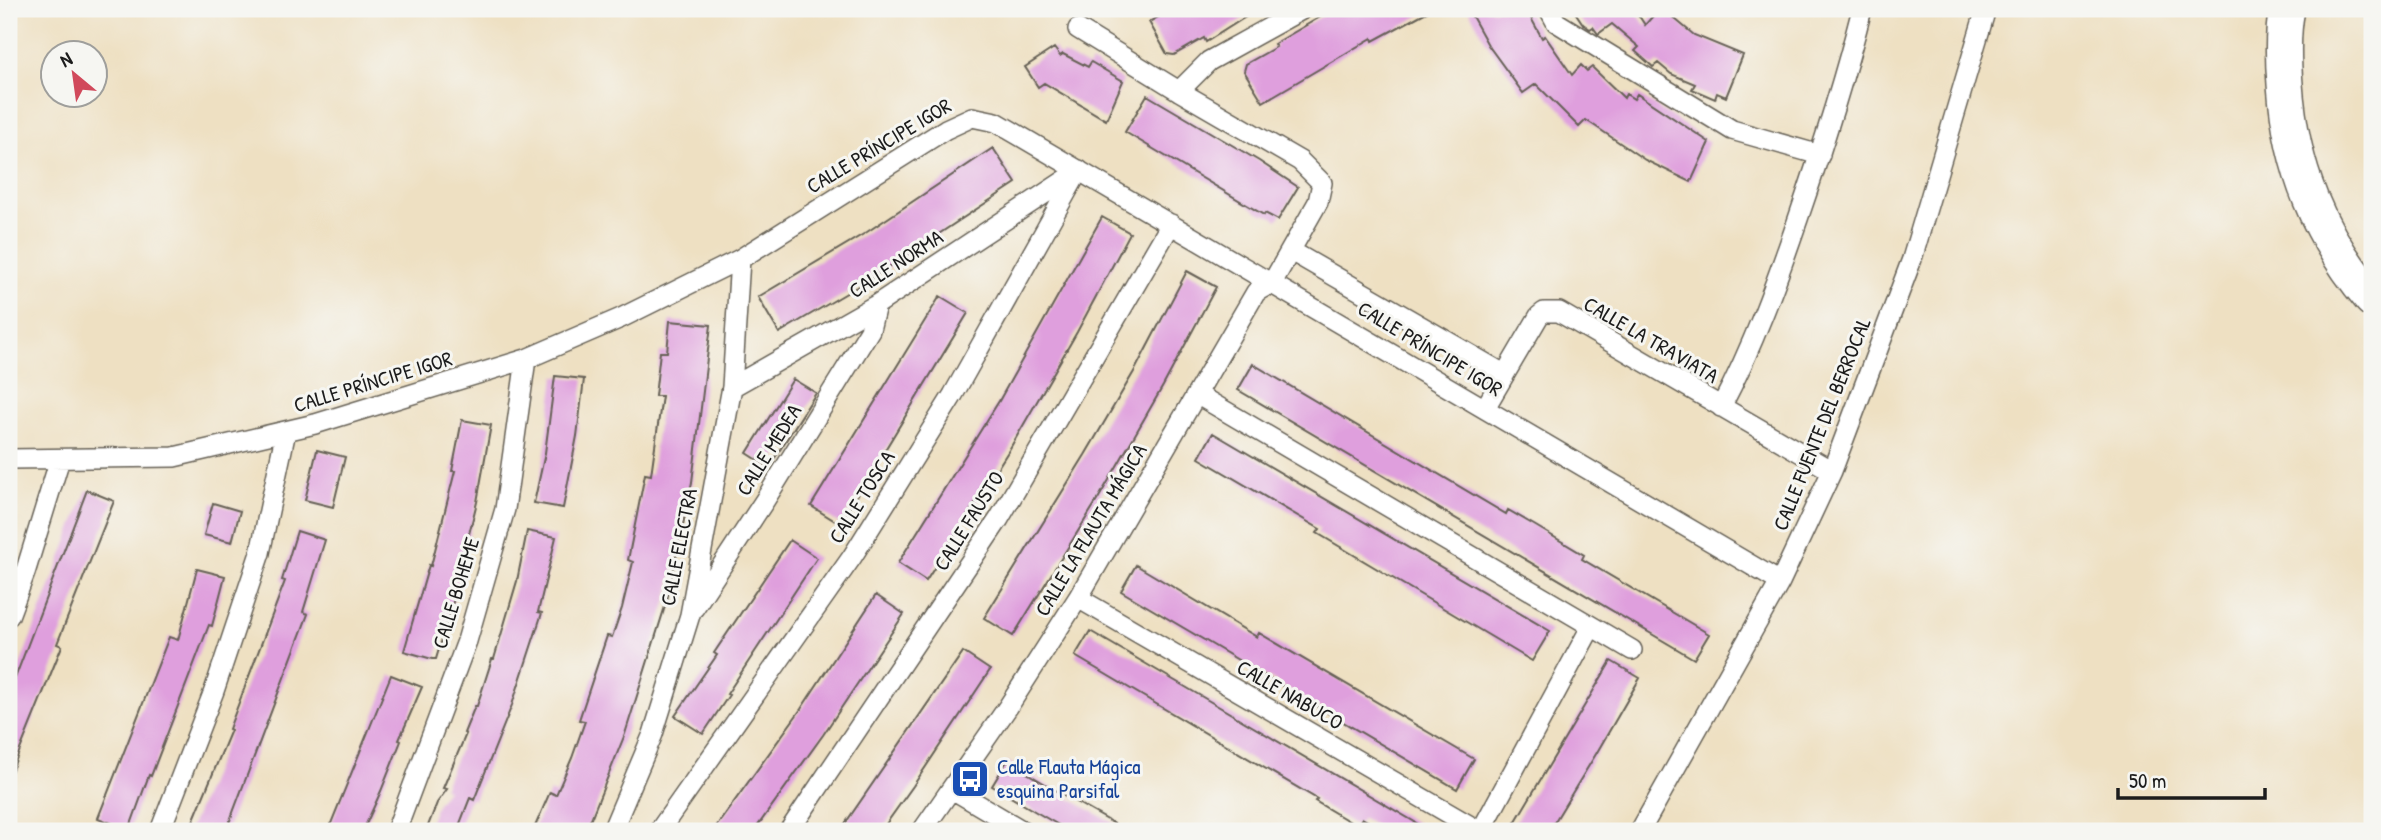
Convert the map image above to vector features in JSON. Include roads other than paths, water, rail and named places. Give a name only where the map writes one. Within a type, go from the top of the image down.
[{"type":"highway","points":[[2287,9],[2283,66],[2288,125],[2298,167],[2317,216],[2338,255],[2372,299]]},
{"type":"highway","points":[[2307,9],[2303,63],[2307,126],[2320,171],[2338,212],[2372,266]]},
{"type":"street","points":[[1179,91],[1209,61],[1303,9]]},
{"type":"street","points":[[1549,9],[1556,22],[1732,130],[1820,155]]},
{"type":"street","name":"CALLE LA TRAVIATA","points":[[1721,407],[1771,297],[1820,155],[1862,9]]},
{"type":"street","name":"CALLE FUENTE DEL BERROCAL","points":[[1640,831],[1780,582],[1832,471],[1912,260],[1986,9]]},
{"type":"street","points":[[1078,29],[1300,161],[1322,183],[1318,202],[1291,251]]},
{"type":"street","name":"CALLE PRÍNCIPE IGOR","points":[[9,458],[174,457],[286,431],[526,359],[621,318],[740,259],[947,129],[972,117],[996,122],[1780,582]]},
{"type":"street","name":"CALLE NORMA","points":[[732,387],[876,305],[1079,170]]},
{"type":"street","name":"CALLE TOSCA","points":[[659,831],[852,556],[953,395],[1079,170]]},
{"type":"street","name":"CALLE FAUSTO","points":[[789,831],[999,519],[1171,224]]},
{"type":"street","name":"CALLE LA FLAUTA MÁGICA","points":[[922,831],[1078,598],[1256,292],[1272,283],[1291,251]]},
{"type":"street","name":"CALLE PRÍNCIPE IGOR","points":[[1291,251],[1504,374]]},
{"type":"street","name":"CALLE ELECTRA","points":[[612,831],[653,734],[690,615],[732,387],[740,259]]},
{"type":"street","name":"CALLE MEDEA","points":[[690,615],[870,330],[876,305]]},
{"type":"street","name":"CALLE LA TRAVIATA","points":[[1485,408],[1539,316],[1544,312],[1559,312],[1832,471]]},
{"type":"street","name":"CALLE BOHEME","points":[[396,831],[467,641],[505,509],[526,359]]},
{"type":"street","points":[[1198,395],[1632,650]]},
{"type":"street","points":[[160,831],[214,691],[260,554],[286,431]]},
{"type":"street","points":[[9,616],[60,459]]},
{"type":"street","name":"CALLE NABUCO","points":[[1078,598],[1480,831],[1591,627]]},
{"type":"street","points":[[952,789],[1023,831]]},
{"type":"place","name":"Calle Flauta Mágica esquina Parsifal","points":[[970,779]]}]
